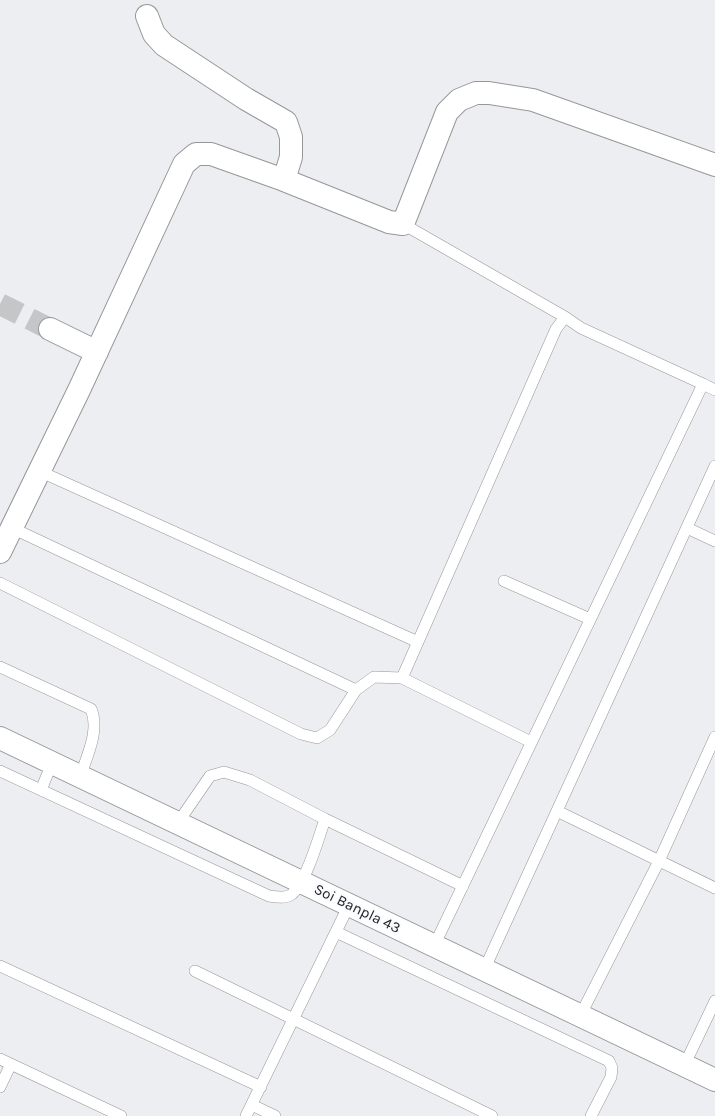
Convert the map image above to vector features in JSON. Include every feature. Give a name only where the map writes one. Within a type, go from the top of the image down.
[{"type":"street","points":[[147,16],[154,34],[164,45],[246,99],[286,122],[291,137],[291,147],[284,180]]},
{"type":"street","points":[[0,552],[184,164],[196,154],[211,154],[284,180],[389,222],[403,224],[447,112],[458,100],[476,93],[489,93],[533,100],[715,165]]},
{"type":"street","points":[[50,329],[96,352]]},
{"type":"street","name":"Soi Banpla 43","points":[[0,738],[715,1080]]},
{"type":"lane","points":[[403,224],[581,328],[715,390]]},
{"type":"lane","points":[[402,678],[556,329],[565,317]]},
{"type":"lane","points":[[434,946],[703,384]]},
{"type":"lane","points":[[484,970],[715,466]]},
{"type":"lane","points":[[40,471],[418,642]]},
{"type":"lane","points":[[12,528],[356,690]]},
{"type":"lane","points":[[687,528],[715,541]]},
{"type":"lane","points":[[504,581],[590,619]]},
{"type":"lane","points":[[0,583],[301,734],[317,738],[330,730],[356,690],[374,677],[402,678],[531,742]]},
{"type":"lane","points":[[0,667],[91,709],[95,719],[92,742],[80,777]]},
{"type":"lane","points":[[580,1016],[659,861],[715,737]]},
{"type":"lane","points":[[41,790],[52,763]]},
{"type":"lane","points":[[0,771],[269,896],[283,898],[291,895],[301,882],[325,819]]},
{"type":"lane","points":[[177,824],[210,776],[224,772],[250,780],[325,819],[463,886]]},
{"type":"lane","points":[[557,811],[715,888]]},
{"type":"lane","points":[[246,1116],[349,905]]},
{"type":"lane","points":[[336,932],[608,1061],[612,1068],[611,1077],[591,1116]]},
{"type":"lane","points":[[0,966],[261,1087]]},
{"type":"lane","points":[[195,971],[492,1116]]},
{"type":"lane","points":[[684,1066],[715,1001]]},
{"type":"lane","points":[[0,1058],[121,1116]]},
{"type":"lane","points":[[0,1087],[11,1064]]},
{"type":"lane","points":[[252,1105],[276,1116]]},
{"type":"tunnel","points":[[0,304],[50,329]]}]
